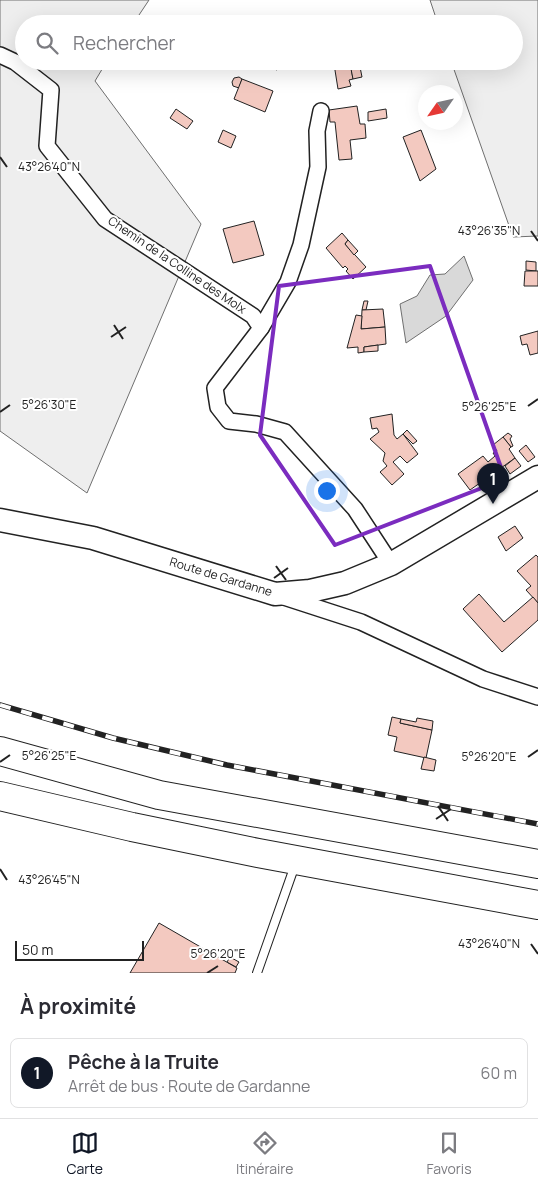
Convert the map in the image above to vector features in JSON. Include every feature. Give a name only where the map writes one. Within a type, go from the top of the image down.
[{"type":"highway","points":[[0,751],[159,795],[538,864]]},
{"type":"highway","points":[[0,796],[132,827],[297,861],[538,905]]},
{"type":"street","name":"Chemin de la Colline des Molx","points":[[0,55],[15,62]]},
{"type":"street","name":"Chemin de la Colline des Molx","points":[[25,70],[51,90],[48,146],[106,219],[253,316],[261,328]]},
{"type":"street","points":[[321,111],[317,131],[318,167],[301,245],[288,282],[261,328],[215,388],[218,408],[229,421],[256,424],[285,432],[355,509],[391,564]]},
{"type":"street","name":"Route de Gardanne","points":[[0,520],[93,538],[275,594],[310,591],[345,583],[391,564],[538,477]]},
{"type":"street","points":[[275,594],[361,622],[483,679],[538,698]]},
{"type":"lane","points":[[257,973],[297,861]]},
{"type":"highlighted area","points":[[430,266],[505,479],[335,545],[260,435],[279,286]]},
{"type":"shaded area","points":[[0,0],[149,0],[139,15],[15,15],[15,70],[102,70],[95,81],[201,224],[87,493],[0,431]]},
{"type":"shaded area","points":[[430,0],[538,0],[538,236],[513,237],[463,95],[463,85],[459,85],[454,70],[523,70],[523,15],[435,15]]},
{"type":"shaded area","points":[[464,256],[473,280],[446,316],[406,343],[400,304],[417,296],[430,275],[445,274]]},
{"type":"building","points":[[335,70],[352,70],[353,79],[349,80],[351,86],[338,89]]},
{"type":"building","points":[[351,70],[361,70],[362,77],[353,79]]},
{"type":"building","points":[[239,77],[242,79],[239,88],[233,86],[232,82],[234,78]]},
{"type":"building","points":[[242,79],[273,91],[265,112],[234,99]]},
{"type":"building","points":[[357,106],[360,124],[365,124],[366,138],[350,140],[352,159],[339,160],[335,122],[330,122],[329,110]]},
{"type":"building","points":[[176,109],[193,121],[187,129],[170,118]]},
{"type":"building","points":[[386,109],[387,118],[368,121],[368,112]]},
{"type":"building","points":[[223,130],[236,136],[231,148],[218,142]]},
{"type":"building","points":[[421,130],[436,169],[420,181],[403,137]]},
{"type":"building","points":[[254,221],[264,255],[233,263],[223,229]]},
{"type":"building","points":[[342,233],[348,240],[345,244],[366,267],[353,279],[346,271],[348,269],[345,266],[343,268],[326,248]]},
{"type":"building","points":[[348,240],[358,251],[354,255],[345,244]]},
{"type":"building","points":[[526,261],[536,262],[536,271],[526,270]]},
{"type":"building","points":[[525,271],[538,271],[538,286],[524,286]]},
{"type":"building","points":[[364,301],[368,301],[366,310],[362,310]]},
{"type":"building","points":[[383,309],[385,327],[361,329],[362,310]]},
{"type":"building","points":[[356,315],[362,316],[361,329],[385,327],[386,344],[364,347],[364,352],[358,353],[358,347],[347,348]]},
{"type":"building","points":[[538,331],[538,353],[530,355],[527,344],[522,345],[520,336]]},
{"type":"building","points":[[378,345],[378,351],[364,352],[364,347]]},
{"type":"building","points":[[392,414],[394,435],[397,439],[403,434],[418,454],[407,463],[400,456],[393,462],[404,474],[392,485],[380,472],[387,466],[383,461],[385,453],[370,439],[379,432],[377,428],[372,429],[370,418]]},
{"type":"building","points":[[407,430],[417,441],[413,444],[403,434]]},
{"type":"building","points":[[508,433],[512,436],[510,439],[513,446],[511,447],[503,437]]},
{"type":"building","points":[[503,437],[511,447],[509,449],[515,458],[470,490],[458,474],[483,456],[488,462],[495,456],[493,453],[497,451],[493,445]]},
{"type":"building","points":[[526,445],[535,457],[528,462],[519,451]]},
{"type":"building","points":[[515,458],[521,466],[510,474],[505,466]]},
{"type":"building","points":[[515,526],[523,538],[506,551],[498,537]]},
{"type":"building","points":[[536,555],[538,557],[538,603],[526,590],[531,586],[517,571]]},
{"type":"building","points":[[479,594],[504,622],[533,597],[538,603],[538,620],[502,652],[463,609]]},
{"type":"building","points":[[392,717],[401,719],[400,723],[432,730],[426,758],[394,751],[397,737],[388,735]]},
{"type":"building","points":[[417,718],[433,721],[432,730],[400,723],[401,719],[416,722]]},
{"type":"building","points":[[424,757],[436,760],[434,771],[421,769]]},
{"type":"building","points":[[159,923],[237,968],[235,973],[130,973]]},
{"type":"building","points":[[230,957],[239,962],[236,967],[227,962]]},
{"type":"railway","points":[[0,705],[113,738],[227,765],[538,824]]},
{"type":"place","name":"Pêche à la Truite","points":[[493,504]]}]
